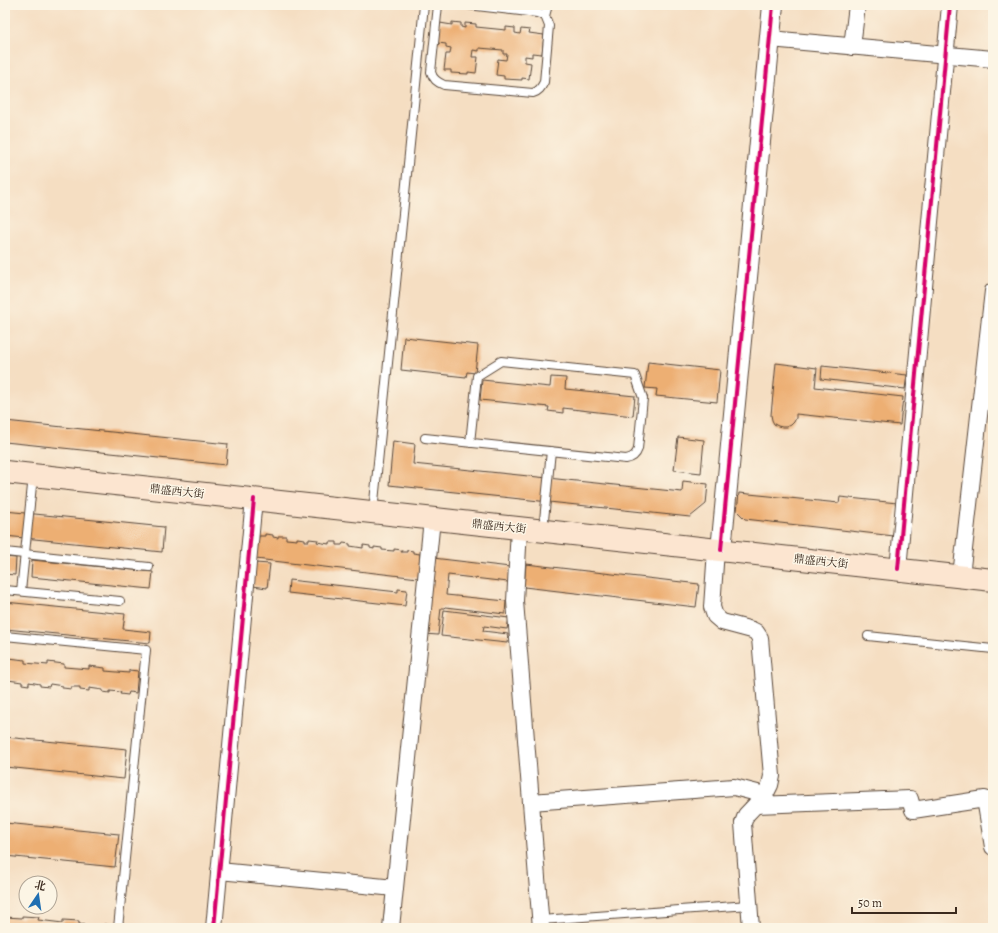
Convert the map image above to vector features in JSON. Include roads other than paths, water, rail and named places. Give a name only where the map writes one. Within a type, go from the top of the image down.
[{"type":"main road","name":"鼎盛西大街","points":[[5,472],[993,580]]},
{"type":"street","points":[[751,928],[743,824],[746,815],[760,800],[770,785],[772,776],[760,638],[756,632],[752,630],[722,622],[715,616],[712,607],[773,5]]},
{"type":"street","points":[[852,46],[857,5]]},
{"type":"street","points":[[898,569],[950,5]]},
{"type":"street","points":[[770,39],[993,59]]},
{"type":"street","points":[[961,576],[993,291]]},
{"type":"street","points":[[214,928],[254,500]]},
{"type":"street","points":[[391,928],[432,519]]},
{"type":"street","points":[[519,529],[515,601],[541,924]]},
{"type":"street","points":[[531,802],[734,787],[760,800],[910,799],[913,810],[985,799],[993,847]]},
{"type":"street","points":[[219,871],[395,888]]},
{"type":"lane","points":[[372,512],[424,5]]},
{"type":"lane","points":[[438,5],[431,72],[432,76],[438,82],[444,85],[533,93],[539,91],[544,82],[548,26],[545,16],[548,5]]},
{"type":"lane","points":[[468,5],[537,13],[545,16]]},
{"type":"lane","points":[[425,438],[470,443],[626,459],[630,459],[634,456],[638,449],[643,398],[635,375],[501,361],[476,376],[470,443]]},
{"type":"lane","points":[[543,531],[551,451]]},
{"type":"lane","points":[[21,591],[33,475]]},
{"type":"lane","points":[[5,552],[149,567]]},
{"type":"lane","points":[[5,590],[120,601]]},
{"type":"lane","points":[[5,636],[146,650],[118,928]]},
{"type":"lane","points":[[868,636],[993,648]]},
{"type":"lane","points":[[541,924],[749,905]]}]
